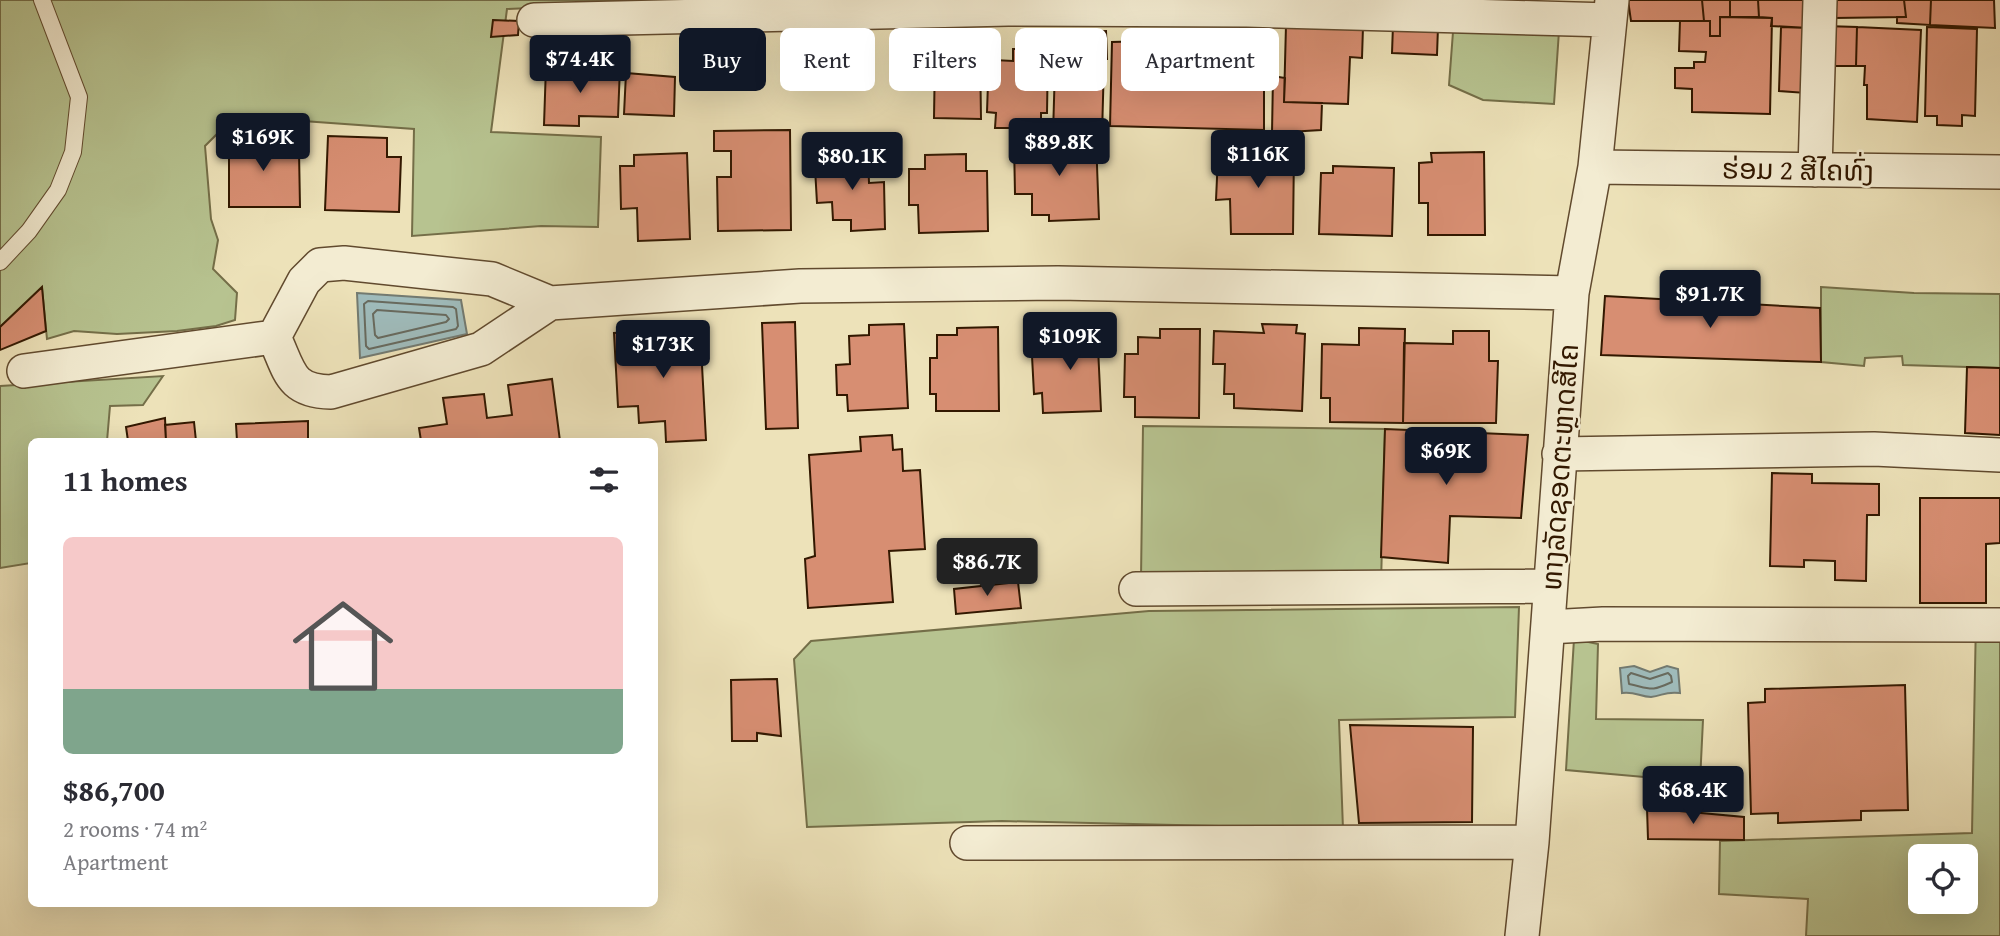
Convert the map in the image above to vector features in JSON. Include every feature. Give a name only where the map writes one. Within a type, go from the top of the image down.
[{"type":"street","points":[[1815,170],[1820,0]]},
{"type":"street","points":[[534,20],[1008,9],[1611,10]]},
{"type":"street","name":"ທາງລັດຊອດຕະຫຼາດສີໄຄ","points":[[1521,936],[1532,842],[1572,293],[1595,167],[1611,10]]},
{"type":"street","name":"ຮ່ອມ 2 ສີໄຄທົ່ງ","points":[[1595,167],[2000,172]]},
{"type":"street","points":[[274,337],[304,281],[320,265],[344,263],[492,279],[550,303],[800,286],[1058,283],[1572,293]]},
{"type":"street","points":[[274,337],[295,382],[311,392],[331,392],[481,349],[550,303]]},
{"type":"street","points":[[24,370],[274,337]]},
{"type":"street","points":[[1559,454],[1874,449],[2000,455]]},
{"type":"street","points":[[1136,589],[1550,586]]},
{"type":"street","points":[[1548,627],[1603,624],[2000,625]]},
{"type":"street","points":[[967,843],[1532,842]]},
{"type":"lane","points":[[0,262],[29,231],[58,190],[73,152],[79,97],[42,0]]},
{"type":"green space","points":[[0,0],[705,0],[507,9],[491,132],[601,137],[598,227],[541,226],[412,236],[414,129],[235,116],[205,146],[211,219],[218,240],[213,269],[237,293],[235,320],[216,326],[177,331],[117,334],[74,331],[47,339],[42,288],[0,327]]},
{"type":"green space","points":[[1559,31],[1554,104],[1483,100],[1449,85],[1453,32]]},
{"type":"green space","points":[[1821,287],[1914,293],[2000,294],[2000,368],[1903,365],[1902,356],[1865,358],[1864,366],[1821,362]]},
{"type":"green space","points":[[163,376],[143,405],[110,406],[107,438],[28,438],[28,563],[0,568],[0,386]]},
{"type":"green space","points":[[1143,426],[1385,429],[1381,584],[1141,579]]},
{"type":"green space","points":[[1519,607],[1515,717],[1339,720],[1343,829],[1002,821],[807,827],[794,659],[811,641],[1149,611]]},
{"type":"green space","points":[[2000,617],[2000,936],[1806,936],[1808,899],[1719,894],[1720,841],[1972,833],[1976,618]]},
{"type":"green space","points":[[1574,639],[1598,644],[1596,719],[1703,720],[1700,782],[1566,770]]},
{"type":"water","points":[[357,293],[461,300],[467,334],[360,358]]},
{"type":"water","points":[[1634,666],[1650,672],[1667,666],[1678,669],[1680,693],[1651,697],[1622,693],[1620,668]]},
{"type":"building","points":[[1628,0],[1702,0],[1704,21],[1631,21]]},
{"type":"building","points":[[1702,0],[1730,0],[1730,17],[1720,17],[1720,36],[1710,36],[1710,21],[1704,21]]},
{"type":"building","points":[[1730,0],[1758,0],[1759,17],[1730,17]]},
{"type":"building","points":[[1758,0],[1809,0],[1809,28],[1771,26],[1772,18],[1759,17]]},
{"type":"building","points":[[1835,0],[1904,0],[1906,17],[1834,18]]},
{"type":"building","points":[[1904,0],[1931,0],[1930,25],[1897,23],[1897,17],[1906,17]]},
{"type":"building","points":[[1931,0],[1994,0],[1995,28],[1930,25]]},
{"type":"building","points":[[1720,17],[1772,18],[1770,114],[1692,112],[1692,89],[1675,88],[1675,68],[1694,68],[1694,62],[1705,62],[1706,52],[1679,51],[1680,21],[1710,21],[1710,36],[1720,36]]},
{"type":"building","points":[[493,20],[519,21],[518,35],[491,37]]},
{"type":"building","points":[[1286,25],[1363,27],[1362,58],[1350,57],[1348,104],[1284,102]]},
{"type":"building","points":[[1393,25],[1438,27],[1437,55],[1392,53]]},
{"type":"building","points":[[1825,26],[1857,27],[1856,66],[1823,66]]},
{"type":"building","points":[[1781,27],[1809,28],[1806,93],[1779,91]]},
{"type":"building","points":[[1857,27],[1921,30],[1917,122],[1867,119],[1865,66],[1856,66]]},
{"type":"building","points":[[1927,27],[1977,29],[1975,116],[1962,115],[1962,126],[1937,125],[1937,116],[1925,116]]},
{"type":"building","points":[[1112,42],[1121,42],[1121,91],[1264,91],[1264,130],[1110,126]]},
{"type":"building","points":[[1015,49],[1015,91],[1047,91],[1047,113],[1041,113],[1041,128],[995,128],[996,113],[987,112],[988,91],[1001,91],[1001,60],[1013,61]]},
{"type":"building","points":[[546,66],[575,67],[575,73],[597,73],[597,66],[620,67],[618,117],[579,116],[579,126],[544,125]]},
{"type":"building","points":[[626,73],[675,77],[674,116],[624,114]]},
{"type":"building","points":[[1279,77],[1285,78],[1284,102],[1322,103],[1321,130],[1272,133],[1273,91],[1279,91]]},
{"type":"building","points":[[934,91],[981,91],[981,119],[934,118]]},
{"type":"building","points":[[1054,91],[1103,91],[1102,135],[1053,134]]},
{"type":"building","points":[[790,130],[791,230],[718,231],[717,177],[731,177],[731,151],[714,151],[714,131]]},
{"type":"building","points":[[229,135],[285,136],[285,151],[299,151],[300,207],[229,207]]},
{"type":"building","points":[[328,136],[387,138],[387,157],[401,157],[399,212],[325,210]]},
{"type":"building","points":[[1096,139],[1099,219],[1049,221],[1049,215],[1032,215],[1032,194],[1015,194],[1014,142]]},
{"type":"building","points":[[1234,148],[1294,151],[1293,234],[1231,234],[1230,199],[1216,200],[1218,156],[1234,157]]},
{"type":"building","points":[[1484,152],[1485,235],[1428,235],[1428,203],[1419,203],[1419,163],[1432,162],[1431,153]]},
{"type":"building","points":[[687,153],[690,239],[638,241],[637,208],[621,209],[620,166],[634,166],[634,155]]},
{"type":"building","points":[[868,154],[869,183],[884,182],[885,229],[851,231],[851,220],[833,220],[832,202],[817,203],[815,168],[833,167],[833,155]]},
{"type":"building","points":[[966,154],[966,171],[987,171],[988,231],[919,233],[918,205],[909,205],[909,169],[925,169],[925,155]]},
{"type":"building","points":[[1333,166],[1394,168],[1392,236],[1319,234],[1321,173],[1333,173]]},
{"type":"building","points":[[42,287],[46,331],[0,350],[0,327]]},
{"type":"building","points":[[1605,296],[1820,308],[1821,362],[1601,355]]},
{"type":"building","points":[[795,322],[798,428],[766,429],[762,323]]},
{"type":"building","points":[[904,324],[908,408],[848,411],[847,395],[837,395],[836,365],[850,364],[849,336],[869,335],[869,325]]},
{"type":"building","points":[[1262,324],[1297,325],[1296,333],[1305,334],[1302,411],[1234,408],[1234,394],[1224,394],[1225,364],[1213,364],[1214,331],[1264,333]]},
{"type":"building","points":[[1097,326],[1101,411],[1043,413],[1042,393],[1034,394],[1032,356],[1051,356],[1050,334],[1065,333],[1064,327]]},
{"type":"building","points":[[998,327],[999,411],[936,411],[936,394],[930,394],[930,358],[937,358],[937,335],[957,335],[957,328]]},
{"type":"building","points":[[700,328],[706,440],[666,442],[665,421],[639,423],[638,406],[618,407],[614,333]]},
{"type":"building","points":[[1359,328],[1405,329],[1403,423],[1330,422],[1330,398],[1321,398],[1322,344],[1359,345]]},
{"type":"building","points":[[1160,329],[1200,329],[1199,418],[1135,417],[1135,397],[1124,397],[1125,354],[1138,354],[1138,337],[1160,338]]},
{"type":"building","points":[[1453,331],[1489,331],[1489,361],[1498,361],[1496,423],[1403,423],[1404,343],[1453,344]]},
{"type":"building","points":[[1967,367],[2000,368],[2000,435],[1965,433]]},
{"type":"building","points":[[552,379],[560,438],[421,438],[419,428],[447,424],[443,398],[484,394],[487,418],[512,415],[508,385]]},
{"type":"building","points":[[165,418],[166,438],[128,438],[126,427]]},
{"type":"building","points":[[308,421],[308,438],[237,438],[236,424]]},
{"type":"building","points":[[194,422],[196,438],[166,438],[165,425]]},
{"type":"building","points":[[1385,429],[1528,435],[1521,518],[1450,516],[1448,563],[1381,557]]},
{"type":"building","points":[[892,435],[893,450],[902,449],[903,471],[920,470],[925,549],[889,551],[893,602],[808,608],[805,559],[815,556],[809,455],[861,451],[860,437]]},
{"type":"building","points":[[1772,473],[1812,474],[1812,483],[1879,484],[1879,515],[1867,515],[1866,581],[1835,580],[1835,561],[1804,560],[1804,567],[1770,566]]},
{"type":"building","points":[[1920,498],[2000,498],[2000,543],[1986,544],[1986,603],[1920,603]]},
{"type":"building","points":[[1018,582],[1021,608],[956,614],[954,589]]},
{"type":"building","points":[[777,679],[781,736],[757,733],[757,741],[732,741],[731,680]]},
{"type":"building","points":[[1905,685],[1908,810],[1861,811],[1861,820],[1778,823],[1778,813],[1751,814],[1748,703],[1765,702],[1765,689]]},
{"type":"building","points":[[1350,725],[1473,727],[1472,822],[1359,823]]},
{"type":"building","points":[[1647,808],[1744,817],[1744,840],[1648,839]]}]
